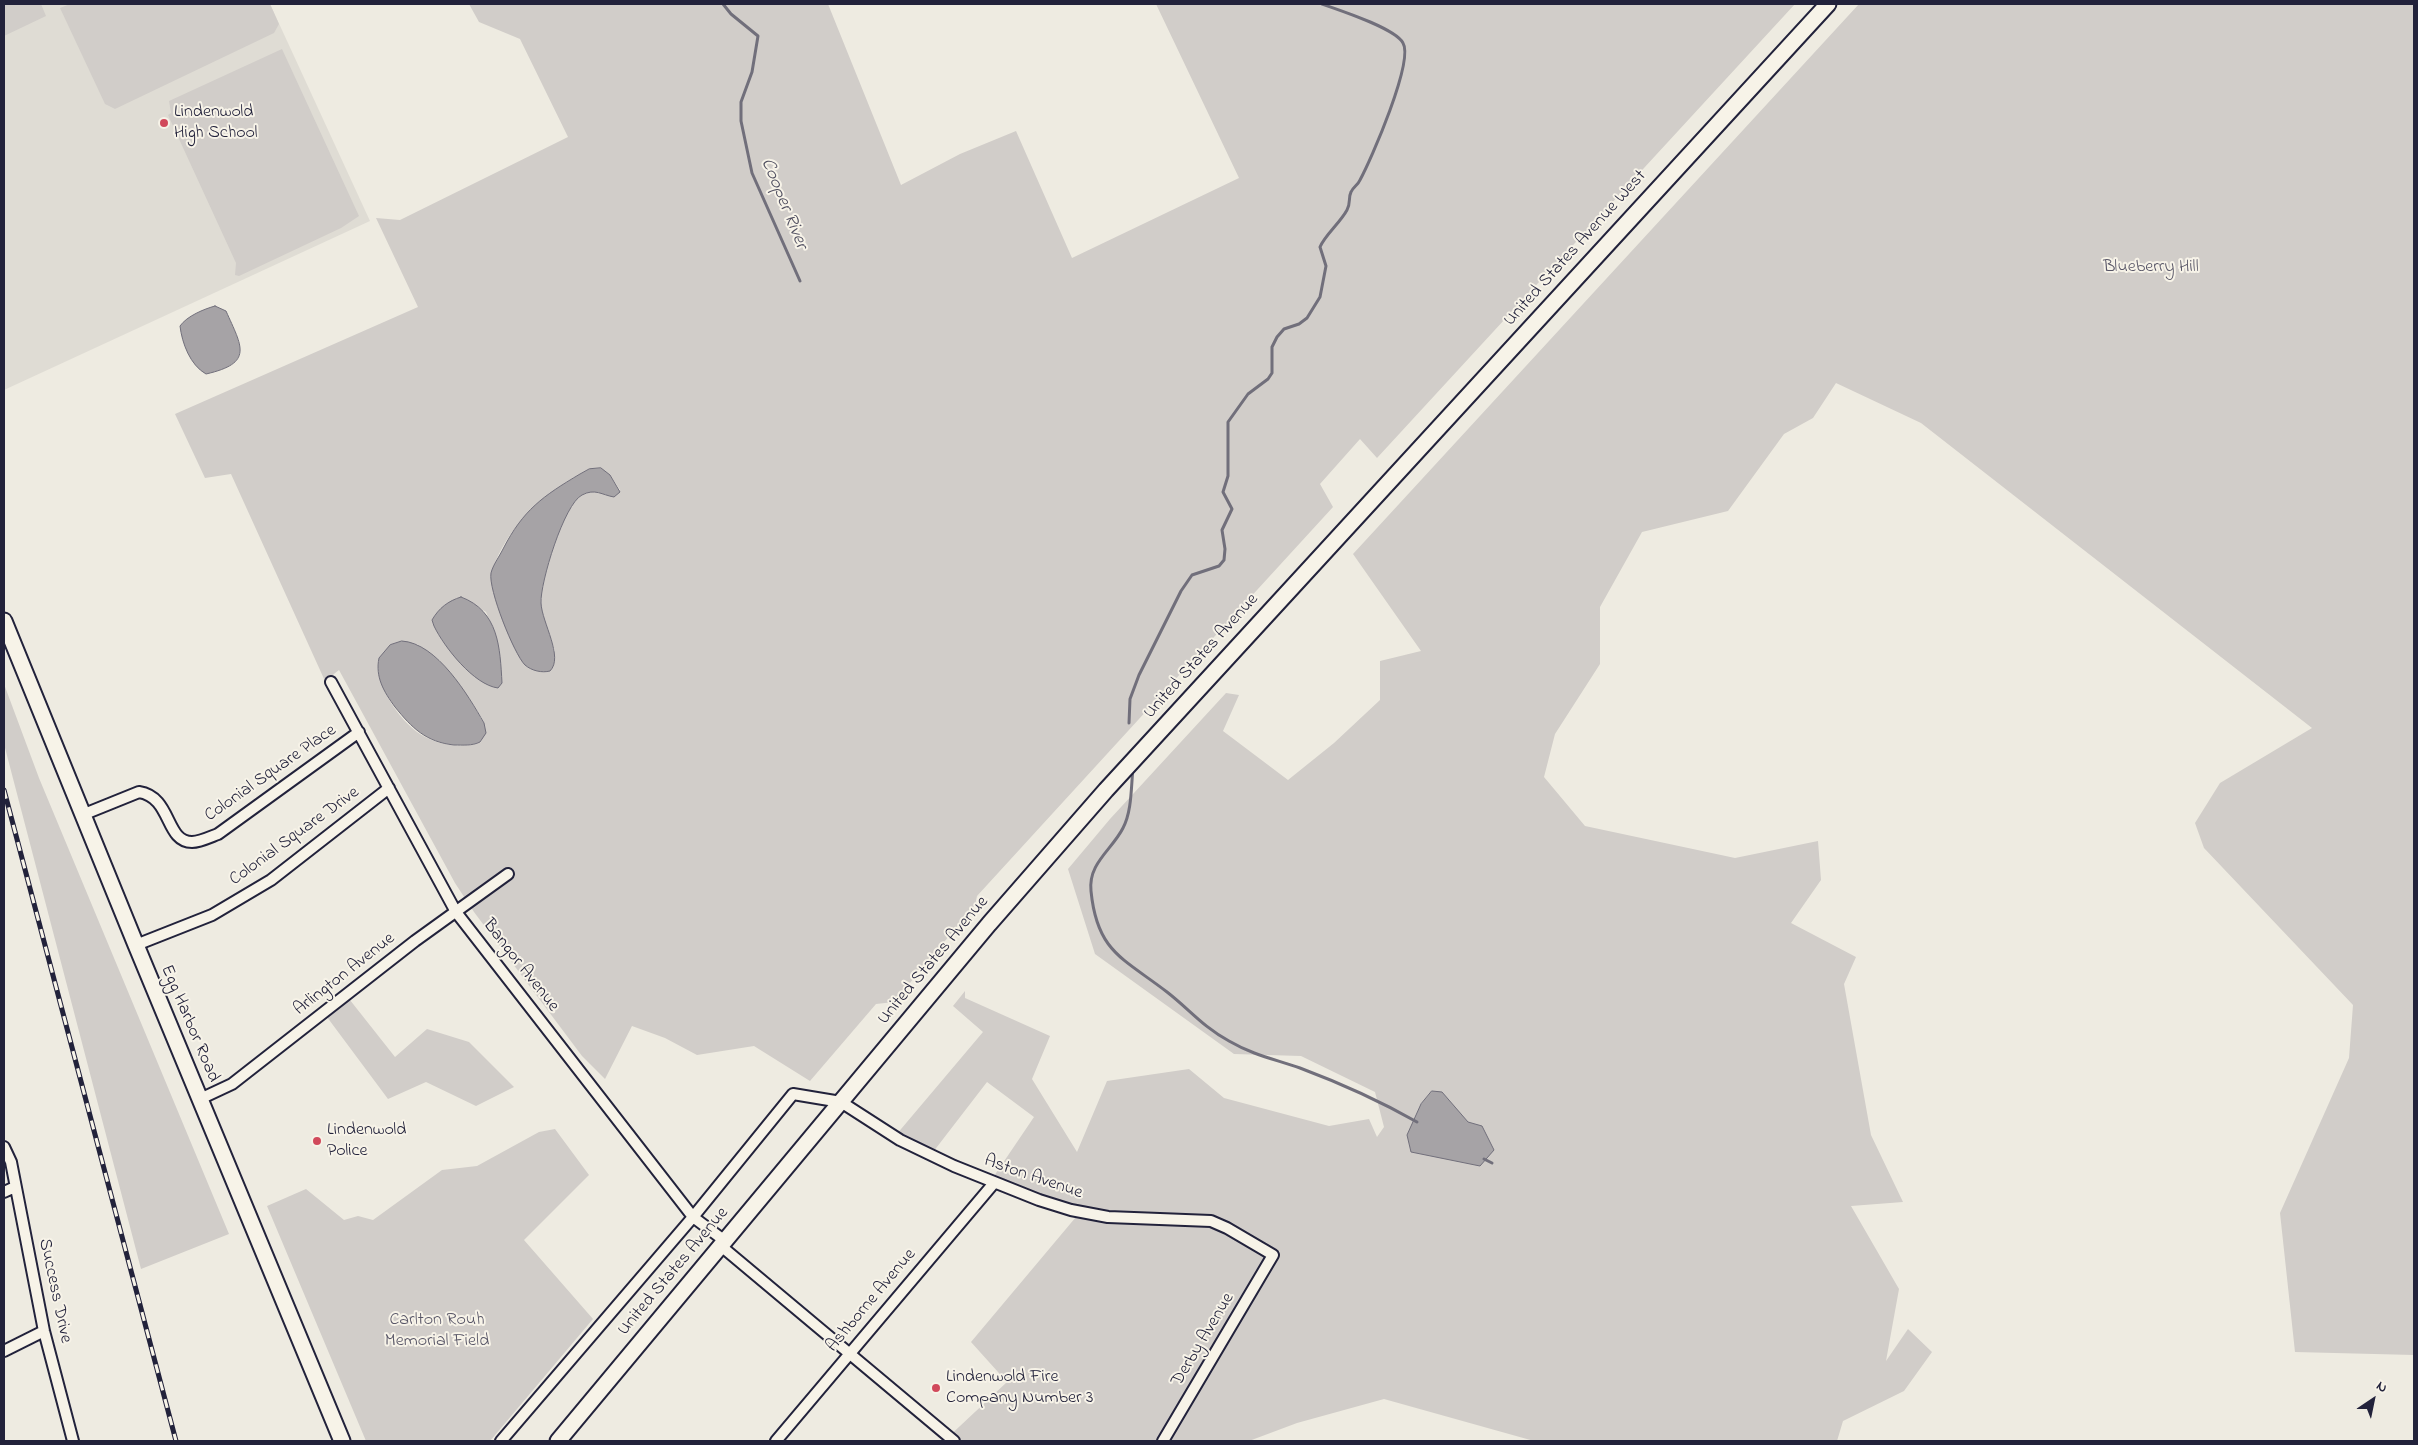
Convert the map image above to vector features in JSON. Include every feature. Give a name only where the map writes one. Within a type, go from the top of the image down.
[{"type":"street","name":"United States Avenue West","points":[[1354,519],[1828,4]]},
{"type":"street","name":"United States Avenue","points":[[558,1441],[989,924],[1100,797],[1354,519]]},
{"type":"street","name":"Egg Harbor Road","points":[[4,621],[82,815],[342,1441]]},
{"type":"street","name":"Bangor Avenue","points":[[331,682],[456,912],[693,1217],[954,1441]]},
{"type":"street","name":"Colonial Square Place","points":[[82,815],[139,792],[147,793],[159,801],[177,836],[185,841],[193,842],[218,834],[359,732]]},
{"type":"street","name":"Colonial Square Drive","points":[[136,945],[212,915],[271,880],[389,788]]},
{"type":"street","name":"Arlington Avenue","points":[[200,1098],[232,1084],[508,874]]},
{"type":"street","name":"United States Avenue","points":[[501,1441],[693,1217],[793,1094]]},
{"type":"street","name":"Aston Avenue","points":[[793,1094],[841,1102],[900,1140],[994,1183],[1071,1210],[1108,1217],[1211,1221],[1227,1228],[1273,1255]]},
{"type":"street","name":"Success Drive","points":[[4,1147],[11,1162],[44,1331],[73,1441]]},
{"type":"street","name":"Ashborne Avenue","points":[[776,1441],[994,1183]]},
{"type":"street","points":[[4,1192],[15,1187]]},
{"type":"street","name":"Derby Avenue","points":[[1163,1441],[1273,1255]]},
{"type":"street","points":[[4,1351],[44,1331]]},
{"type":"shaded area","name":"Lindenwold High School","points":[[4,4],[270,4],[370,221],[4,390]]},
{"type":"shaded area","points":[[215,306],[226,311],[236,334],[240,352],[238,359],[232,365],[206,374],[191,359],[180,326],[191,316]]},
{"type":"shaded area","points":[[601,468],[610,475],[620,492],[614,497],[595,492],[582,495],[575,501],[561,528],[544,579],[541,603],[554,649],[554,665],[550,671],[540,672],[528,667],[520,659],[493,593],[491,573],[518,524],[535,505],[580,474],[589,469]]},
{"type":"shaded area","points":[[461,597],[474,603],[483,611],[495,632],[500,657],[502,683],[498,688],[479,680],[470,673],[452,654],[434,626],[432,620],[438,612],[448,603]]},
{"type":"shaded area","points":[[402,641],[415,644],[427,651],[450,672],[484,723],[486,733],[480,742],[471,745],[454,745],[435,741],[420,733],[395,707],[381,684],[378,665],[379,658],[390,645]]},
{"type":"shaded area","points":[[1432,1091],[1442,1092],[1468,1122],[1482,1126],[1494,1150],[1480,1166],[1411,1152],[1407,1135],[1421,1104]]},
{"type":"green space","points":[[4,4],[41,4],[46,16],[4,36]]},
{"type":"green space","points":[[70,4],[270,4],[279,24],[274,33],[115,109],[105,104],[60,8]]},
{"type":"green space","points":[[469,4],[828,4],[901,185],[960,154],[1016,131],[1072,258],[1239,178],[1156,4],[1795,4],[1377,458],[1360,439],[1320,484],[1333,507],[977,896],[975,905],[894,1002],[876,1004],[810,1081],[754,1046],[697,1055],[665,1038],[632,1026],[605,1079],[582,1056],[474,912],[455,883],[339,670],[325,681],[231,474],[205,478],[175,414],[418,307],[376,218],[400,220],[568,137],[520,39],[479,22]],"holes":[[[589,469],[610,475],[620,490],[614,496],[597,492],[585,493],[575,499],[568,510],[552,550],[540,600],[543,620],[555,651],[525,664],[505,623],[491,573],[507,539],[529,512],[557,488]],[[461,597],[486,612],[490,622],[465,668],[443,642],[432,620],[447,603]],[[417,644],[438,659],[481,717],[484,723],[481,742],[466,745],[450,745],[426,738],[412,728],[396,711],[384,690],[378,668],[379,658]]]},
{"type":"green space","name":"Blueberry Hill","points":[[1859,4],[2414,4],[2414,1355],[2295,1352],[2280,1213],[2349,1058],[2353,1005],[2204,848],[2195,823],[2220,783],[2312,728],[1921,423],[1836,383],[1813,418],[1784,434],[1728,511],[1642,532],[1600,607],[1600,664],[1555,734],[1544,777],[1585,826],[1735,858],[1818,841],[1821,880],[1791,923],[1856,957],[1844,984],[1871,1135],[1903,1202],[1851,1206],[1899,1289],[1886,1361],[1908,1329],[1932,1352],[1904,1391],[1843,1421],[1837,1441],[1534,1441],[1384,1399],[1297,1423],[1249,1441],[944,1441],[1007,1382],[971,1342],[1081,1211],[990,1182],[1034,1117],[987,1082],[930,1156],[896,1135],[983,1032],[953,1006],[965,991],[965,998],[1050,1036],[1032,1079],[1077,1152],[1107,1081],[1189,1069],[1224,1098],[1329,1126],[1369,1119],[1377,1137],[1384,1127],[1375,1092],[1301,1056],[1234,1054],[1095,954],[1068,869],[1110,819],[1226,693],[1239,695],[1223,731],[1288,780],[1334,743],[1380,700],[1380,661],[1421,651],[1353,554]]},
{"type":"green space","points":[[282,49],[359,216],[341,228],[239,276],[235,275],[236,263],[168,115],[171,113],[169,101]]},
{"type":"green space","points":[[4,684],[39,778],[229,1234],[141,1269],[4,744]]},
{"type":"green space","points":[[346,995],[395,1057],[427,1029],[469,1042],[514,1087],[476,1106],[426,1082],[388,1099],[324,1013]]},
{"type":"green space","name":"Carlton Rouh Memorial Field","points":[[555,1129],[589,1175],[524,1240],[593,1319],[490,1441],[366,1441],[267,1206],[306,1189],[344,1220],[358,1216],[373,1220],[442,1170],[477,1166],[539,1132]]},
{"type":"waterway","name":"Cooper River","points":[[723,4],[731,14],[758,36],[752,72],[741,102],[741,121],[752,173],[800,281]]},
{"type":"waterway","points":[[1129,723],[1130,699],[1139,675],[1181,591],[1192,575],[1219,566],[1224,560],[1225,549],[1222,530],[1232,509],[1223,492],[1228,476],[1228,422],[1248,394],[1268,379],[1272,373],[1272,347],[1277,337],[1284,329],[1299,324],[1307,318],[1320,297],[1326,266],[1320,247],[1348,207],[1351,192],[1359,182],[1373,153],[1397,89],[1405,53],[1403,43],[1398,37],[1366,20],[1322,4]]},
{"type":"waterway","points":[[1133,768],[1130,807],[1126,821],[1118,836],[1097,865],[1091,881],[1094,911],[1099,928],[1106,941],[1125,961],[1175,998],[1220,1036],[1255,1053],[1345,1086],[1417,1122]]},
{"type":"waterway","points":[[1484,1159],[1492,1163]]},
{"type":"railway","points":[[4,790],[176,1441]]},
{"type":"place","name":"Lindenwold High School","points":[[164,123]]},
{"type":"place","name":"Lindenwold Police","points":[[317,1141]]},
{"type":"place","name":"Lindenwold Fire Company Number 3","points":[[936,1388]]}]
